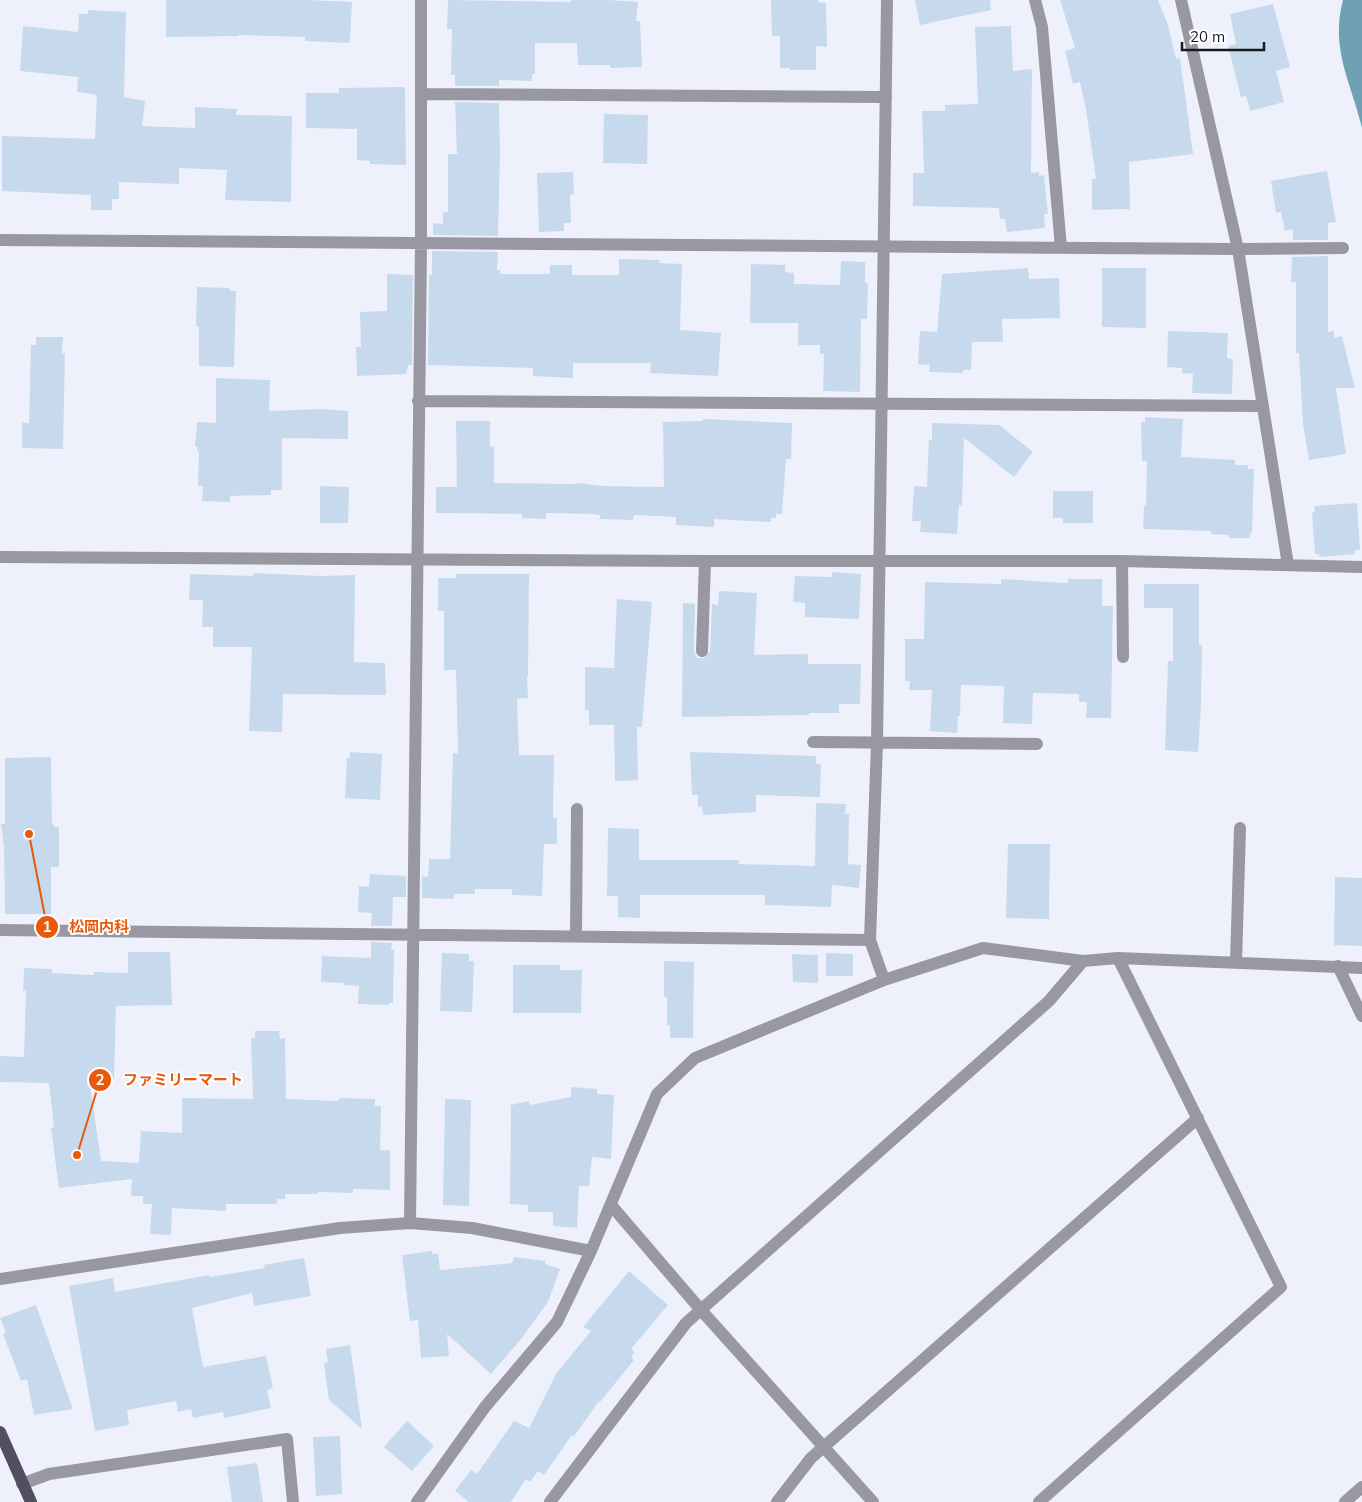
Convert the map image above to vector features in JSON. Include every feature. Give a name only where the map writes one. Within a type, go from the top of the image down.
[{"type":"main road","points":[[0,1432],[31,1502]]},
{"type":"street","points":[[410,1223],[421,244],[421,0]]},
{"type":"street","points":[[884,980],[870,940],[877,743],[887,0]]},
{"type":"street","points":[[1035,0],[1042,27],[1061,248]]},
{"type":"street","points":[[1181,0],[1238,249],[1288,565]]},
{"type":"street","points":[[421,94],[886,97]]},
{"type":"street","points":[[0,240],[1061,248],[1343,248]]},
{"type":"street","points":[[418,400],[1262,406]]},
{"type":"street","points":[[0,557],[1122,561],[1362,566]]},
{"type":"street","points":[[702,652],[705,561]]},
{"type":"street","points":[[1122,561],[1123,657]]},
{"type":"street","points":[[814,742],[1037,744]]},
{"type":"street","points":[[576,936],[577,809]]},
{"type":"street","points":[[1236,962],[1240,828]]},
{"type":"street","points":[[0,930],[870,940]]},
{"type":"street","points":[[417,1502],[485,1407],[557,1322],[591,1251],[657,1094],[695,1058],[884,980],[983,948],[1083,961],[1118,958],[1362,968]]},
{"type":"street","points":[[1039,1502],[1281,1288],[1118,958]]},
{"type":"street","points":[[550,1502],[686,1323],[1049,1001],[1083,961]]},
{"type":"street","points":[[1338,966],[1362,1016]]},
{"type":"street","points":[[777,1502],[811,1458],[824,1446],[1198,1118]]},
{"type":"street","points":[[611,1205],[701,1310],[873,1502]]},
{"type":"street","points":[[0,1279],[340,1228],[410,1223],[472,1228],[591,1251]]},
{"type":"street","points":[[22,1484],[49,1474],[287,1439],[293,1502]]},
{"type":"street","points":[[1345,1502],[1362,1487]]},
{"type":"water","points":[[1343,0],[1362,0],[1362,128],[1340,50],[1339,34]]},
{"type":"building","points":[[166,0],[308,0],[352,2],[350,41],[349,43],[305,41],[305,37],[238,35],[166,37]]},
{"type":"building","points":[[448,0],[571,2],[571,0],[609,0],[638,2],[636,21],[640,21],[642,67],[610,68],[610,65],[578,65],[577,43],[535,43],[535,74],[532,74],[532,81],[499,80],[499,86],[455,86],[455,75],[451,75],[452,29],[447,29]]},
{"type":"building","points":[[771,0],[818,0],[818,2],[826,3],[827,47],[816,46],[816,70],[780,68],[780,36],[772,36]]},
{"type":"building","points":[[915,0],[990,0],[991,10],[920,25]]},
{"type":"building","points":[[1060,0],[1158,0],[1168,25],[1176,59],[1180,58],[1193,154],[1129,162],[1130,209],[1092,210],[1092,179],[1096,179],[1086,109],[1080,82],[1073,84],[1065,51],[1075,48]]},
{"type":"building","points":[[1273,4],[1290,67],[1276,71],[1284,102],[1250,111],[1246,96],[1241,97],[1228,46],[1236,44],[1230,14]]},
{"type":"building","points":[[88,10],[126,12],[124,97],[145,101],[142,126],[195,128],[195,107],[237,109],[236,115],[292,116],[291,202],[225,200],[227,170],[179,168],[179,184],[119,182],[119,199],[112,199],[112,210],[91,210],[91,195],[2,191],[2,136],[95,139],[97,95],[77,92],[78,77],[20,71],[23,26],[78,32],[79,14],[88,14]]},
{"type":"building","points":[[1011,26],[1013,71],[1032,69],[1031,173],[1039,172],[1039,176],[1044,175],[1048,214],[1044,214],[1045,228],[1007,232],[1005,219],[1000,219],[999,208],[913,206],[913,173],[924,173],[922,111],[945,111],[945,105],[978,104],[975,27]]},
{"type":"building","points":[[405,87],[406,165],[370,164],[370,161],[357,160],[357,129],[306,128],[306,93],[339,93],[339,88]]},
{"type":"building","points":[[455,102],[499,103],[498,236],[433,235],[433,223],[443,224],[443,212],[448,212],[448,154],[457,154]]},
{"type":"building","points":[[604,114],[648,115],[647,164],[603,163]]},
{"type":"building","points":[[1327,171],[1336,222],[1328,223],[1328,240],[1293,240],[1293,229],[1285,231],[1281,212],[1276,213],[1271,181]]},
{"type":"building","points":[[573,172],[574,194],[570,195],[571,223],[564,223],[564,231],[539,232],[537,173]]},
{"type":"building","points":[[432,251],[498,252],[497,270],[500,270],[500,274],[550,274],[550,265],[572,265],[572,275],[619,275],[619,259],[660,260],[659,263],[682,264],[680,330],[721,333],[718,376],[650,373],[651,363],[573,363],[573,378],[533,376],[533,368],[428,365],[429,275],[432,275]]},
{"type":"building","points":[[1328,256],[1328,332],[1334,331],[1334,338],[1342,336],[1355,388],[1336,388],[1346,454],[1309,460],[1303,424],[1299,353],[1296,353],[1296,282],[1291,282],[1292,257]]},
{"type":"building","points":[[841,261],[865,262],[865,283],[868,283],[867,319],[861,319],[860,392],[823,391],[824,354],[820,354],[820,345],[798,345],[798,323],[750,323],[751,264],[785,265],[785,272],[794,273],[794,284],[840,285]]},
{"type":"building","points":[[1028,268],[1029,279],[1059,278],[1060,318],[1002,319],[1003,342],[972,342],[971,370],[963,370],[963,373],[929,372],[930,365],[918,364],[920,331],[937,332],[942,274]]},
{"type":"building","points":[[1102,268],[1146,268],[1146,328],[1102,327]]},
{"type":"building","points":[[387,274],[413,275],[412,365],[408,365],[406,374],[357,376],[356,347],[361,347],[360,312],[387,311]]},
{"type":"building","points":[[197,287],[230,288],[230,291],[236,291],[234,367],[199,366],[199,327],[196,326]]},
{"type":"building","points":[[1168,331],[1228,333],[1227,358],[1233,359],[1232,394],[1192,393],[1193,374],[1182,373],[1182,368],[1167,367]]},
{"type":"building","points":[[36,337],[63,337],[62,353],[65,353],[63,449],[22,448],[22,423],[29,423],[31,345],[36,345]]},
{"type":"building","points":[[216,378],[270,380],[269,411],[322,409],[348,411],[348,439],[282,438],[282,490],[271,490],[271,495],[230,496],[230,502],[202,501],[203,486],[198,486],[199,451],[197,451],[198,447],[195,447],[197,422],[216,423]]},
{"type":"building","points":[[1145,417],[1183,419],[1181,457],[1235,460],[1235,465],[1248,465],[1248,469],[1254,469],[1252,533],[1250,533],[1250,538],[1229,538],[1229,535],[1211,534],[1211,531],[1143,529],[1144,505],[1146,505],[1147,461],[1142,461],[1141,422],[1145,422]]},
{"type":"building","points":[[703,419],[792,423],[791,459],[786,459],[782,514],[776,514],[776,518],[771,518],[771,522],[714,519],[714,527],[676,525],[676,517],[634,515],[633,520],[600,519],[600,515],[593,514],[546,513],[546,519],[522,518],[522,514],[436,513],[436,487],[457,487],[456,421],[490,421],[490,447],[494,446],[494,483],[577,483],[602,486],[664,487],[663,422],[703,421]]},
{"type":"building","points":[[932,423],[999,425],[1033,452],[1014,477],[964,438],[962,505],[959,505],[957,534],[920,532],[921,521],[912,521],[914,486],[927,487],[929,439],[932,440]]},
{"type":"building","points":[[320,486],[349,487],[348,523],[320,523]]},
{"type":"building","points":[[1053,491],[1093,491],[1093,523],[1063,523],[1063,518],[1053,518]]},
{"type":"building","points":[[1357,503],[1360,550],[1355,550],[1355,554],[1320,557],[1319,554],[1315,554],[1312,512],[1315,512],[1314,506]]},
{"type":"building","points":[[832,572],[861,574],[859,619],[805,617],[805,603],[793,602],[795,576],[832,577]]},
{"type":"building","points":[[253,573],[321,576],[355,575],[354,662],[385,663],[386,695],[283,694],[282,732],[249,731],[252,647],[213,647],[213,627],[202,627],[203,600],[189,600],[190,574],[253,576]]},
{"type":"building","points":[[456,574],[529,574],[528,698],[517,699],[519,755],[554,755],[553,818],[557,818],[557,844],[544,844],[542,896],[512,895],[512,889],[475,889],[475,894],[454,894],[454,899],[422,898],[422,876],[428,877],[429,859],[450,859],[453,753],[458,753],[456,670],[444,670],[444,611],[438,611],[438,578],[456,578]]},
{"type":"building","points":[[1001,579],[1068,583],[1068,579],[1102,579],[1102,606],[1113,606],[1111,718],[1086,718],[1087,702],[1079,702],[1079,694],[1033,693],[1032,724],[1003,723],[1004,686],[961,685],[960,716],[958,716],[957,733],[930,731],[932,690],[909,690],[910,681],[905,681],[905,639],[924,639],[925,582],[1001,584]]},
{"type":"building","points":[[1144,584],[1199,584],[1199,645],[1202,645],[1198,752],[1165,750],[1168,661],[1173,661],[1173,608],[1144,608]]},
{"type":"building","points":[[719,591],[757,593],[754,655],[808,654],[808,664],[861,664],[860,704],[839,704],[839,713],[682,717],[683,603],[695,604],[694,651],[697,658],[705,658],[710,651],[712,604],[718,605]]},
{"type":"building","points":[[617,599],[652,602],[642,727],[637,727],[638,780],[615,781],[614,725],[589,725],[589,710],[585,710],[585,667],[614,668]]},
{"type":"building","points":[[350,752],[382,754],[380,800],[345,798],[347,758],[350,758]]},
{"type":"building","points":[[690,752],[816,756],[816,764],[821,764],[820,797],[756,795],[756,812],[703,815],[702,806],[698,807],[698,795],[692,795]]},
{"type":"building","points":[[51,757],[52,823],[54,827],[59,827],[59,867],[51,867],[51,914],[5,914],[4,847],[1,824],[5,824],[5,758]]},
{"type":"building","points":[[816,803],[846,804],[845,814],[849,814],[848,864],[861,865],[859,888],[832,885],[831,907],[765,905],[765,895],[640,895],[640,918],[618,917],[618,896],[607,896],[608,828],[639,829],[639,860],[739,860],[739,864],[815,866]]},
{"type":"building","points":[[1008,844],[1050,844],[1049,919],[1006,918]]},
{"type":"building","points":[[370,874],[406,876],[406,897],[393,897],[392,926],[371,926],[372,913],[358,912],[359,886],[369,887]]},
{"type":"building","points":[[1335,877],[1362,878],[1362,946],[1334,945]]},
{"type":"building","points":[[371,942],[392,943],[391,949],[394,950],[393,1003],[389,1003],[389,1005],[358,1004],[359,986],[321,982],[322,956],[371,958]]},
{"type":"building","points":[[128,952],[170,952],[172,1005],[116,1006],[114,1079],[104,1079],[104,1085],[90,1084],[101,1161],[139,1163],[141,1131],[182,1133],[182,1098],[253,1099],[251,1038],[255,1038],[255,1031],[279,1031],[280,1039],[285,1038],[286,1099],[339,1101],[339,1098],[375,1099],[375,1106],[381,1106],[380,1150],[390,1150],[390,1190],[353,1189],[353,1193],[318,1192],[318,1194],[285,1194],[285,1199],[277,1199],[277,1204],[226,1204],[226,1211],[172,1208],[171,1235],[150,1234],[152,1204],[143,1204],[143,1196],[131,1196],[132,1179],[59,1188],[51,1128],[54,1127],[49,1083],[0,1082],[0,1056],[24,1057],[26,991],[23,991],[24,968],[52,969],[52,973],[94,975],[94,972],[128,973]]},
{"type":"building","points":[[442,953],[469,954],[469,961],[474,961],[472,1012],[440,1011]]},
{"type":"building","points":[[826,953],[853,954],[853,976],[826,976]]},
{"type":"building","points":[[792,954],[818,955],[818,983],[793,982]]},
{"type":"building","points":[[664,961],[694,962],[693,1038],[670,1038],[670,1025],[667,1025],[667,997],[664,997]]},
{"type":"building","points":[[513,965],[560,965],[560,970],[582,970],[581,1013],[513,1013]]},
{"type":"building","points":[[571,1087],[597,1089],[597,1094],[614,1095],[611,1159],[592,1157],[589,1186],[579,1186],[577,1228],[553,1226],[553,1212],[528,1212],[528,1205],[510,1204],[511,1105],[529,1101],[530,1105],[571,1097]]},
{"type":"building","points":[[445,1099],[471,1100],[469,1206],[443,1205]]},
{"type":"building","points":[[432,1251],[432,1254],[438,1254],[440,1270],[512,1263],[514,1257],[546,1261],[545,1264],[560,1269],[548,1302],[521,1339],[491,1374],[447,1334],[449,1356],[421,1358],[418,1320],[410,1321],[402,1255]]},
{"type":"building","points":[[304,1258],[311,1296],[254,1306],[252,1293],[192,1308],[203,1367],[266,1356],[273,1388],[267,1390],[271,1408],[224,1418],[223,1412],[193,1418],[191,1409],[178,1412],[176,1401],[127,1410],[129,1425],[95,1431],[69,1286],[113,1278],[115,1292],[209,1275],[210,1277],[265,1268],[264,1265]]},
{"type":"building","points":[[629,1271],[668,1305],[631,1349],[635,1352],[631,1357],[634,1360],[599,1401],[574,1436],[572,1435],[544,1475],[538,1471],[530,1482],[526,1479],[511,1502],[469,1502],[455,1491],[471,1470],[477,1474],[514,1421],[529,1428],[556,1374],[591,1331],[583,1327]]},
{"type":"building","points":[[36,1305],[73,1409],[34,1415],[27,1379],[21,1381],[3,1334],[6,1333],[0,1318]]},
{"type":"building","points":[[350,1345],[362,1429],[329,1400],[324,1363],[328,1362],[326,1349]]},
{"type":"building","points":[[407,1421],[434,1446],[412,1471],[384,1447]]},
{"type":"building","points":[[340,1436],[342,1494],[316,1496],[313,1437]]},
{"type":"building","points":[[257,1463],[263,1502],[232,1502],[227,1467]]},
{"type":"place","name":"松岡内科","points":[[29,834]]},
{"type":"place","name":"ファミリーマート","points":[[77,1155]]}]
